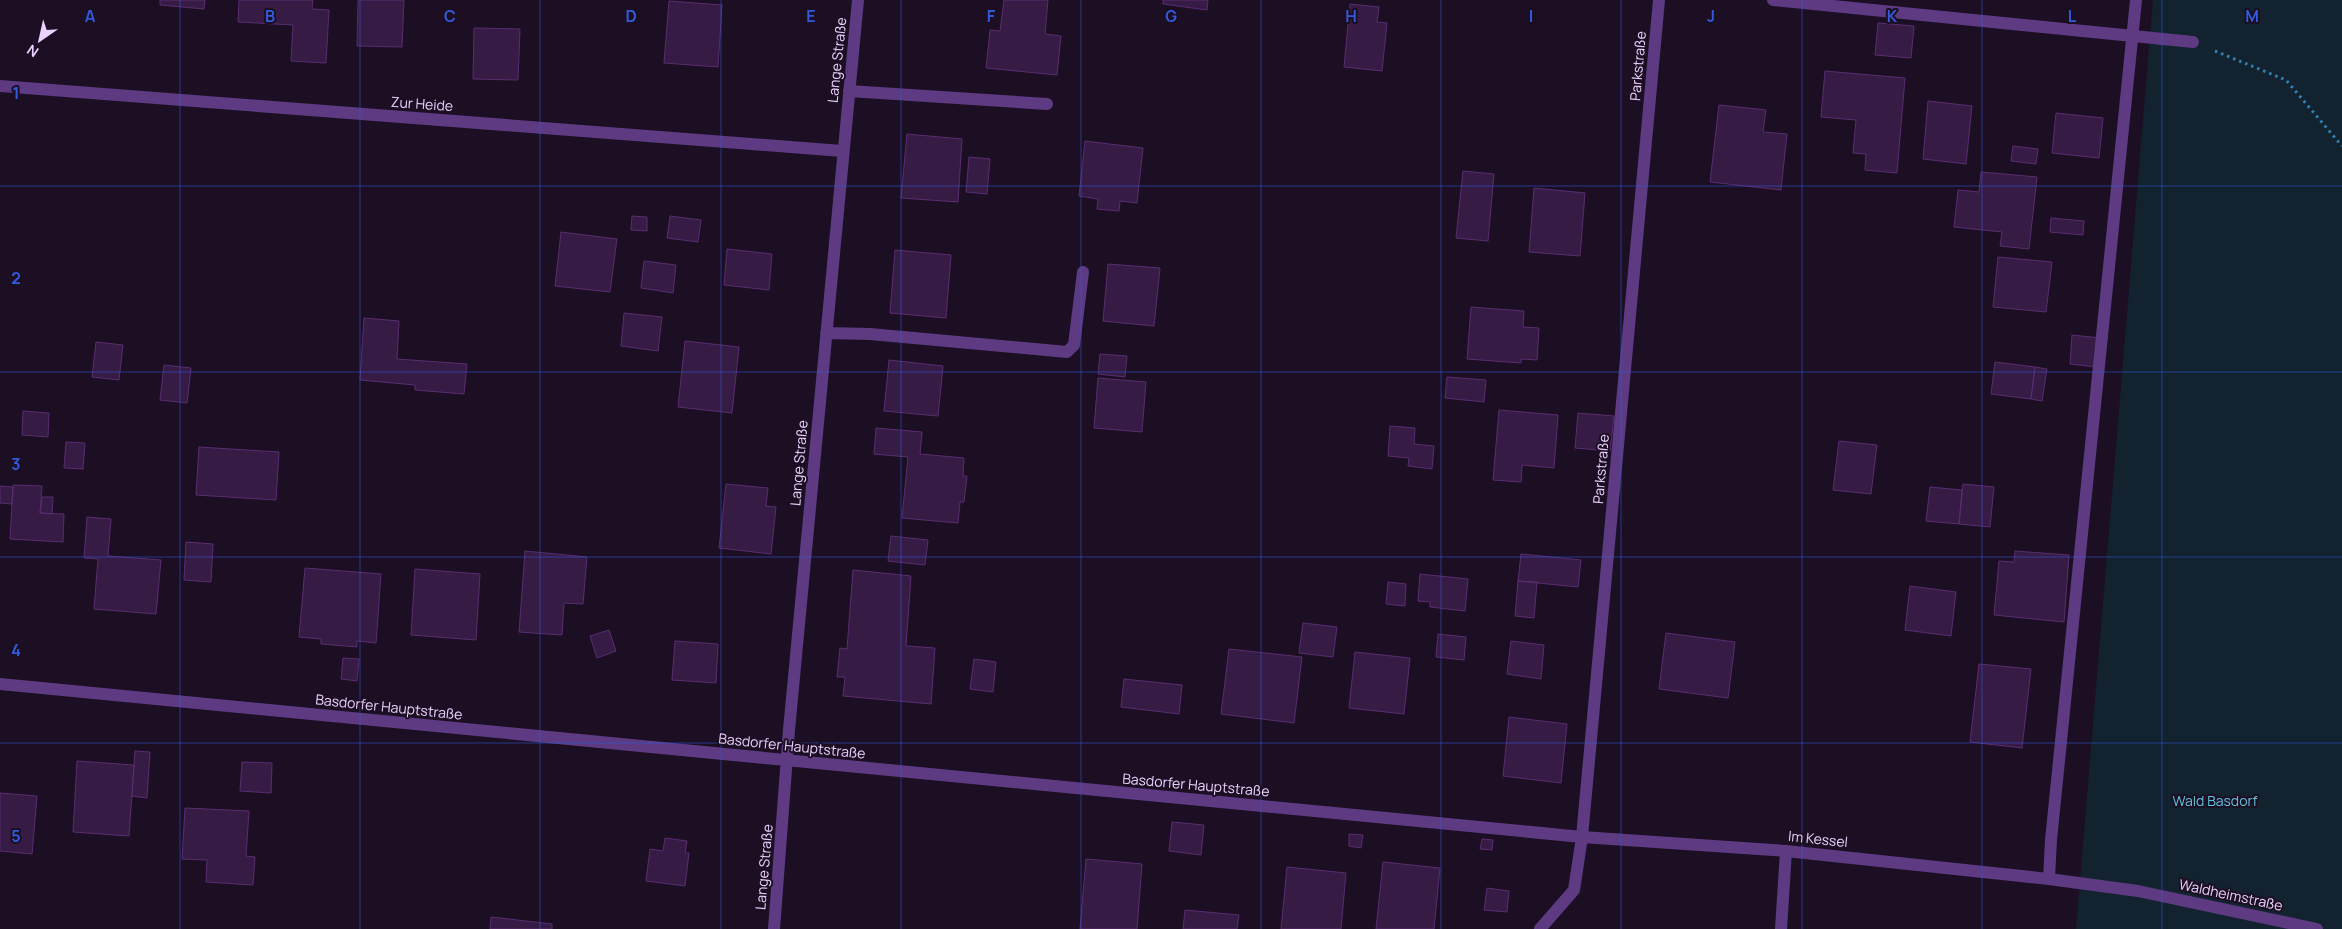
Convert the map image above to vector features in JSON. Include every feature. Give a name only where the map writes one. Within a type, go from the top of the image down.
[{"type":"street","name":"Lange Straße","points":[[774,929],[842,151],[858,0]]},
{"type":"street","name":"Parkstraße","points":[[1540,929],[1574,890],[1582,837],[1659,0]]},
{"type":"street","points":[[1773,0],[2193,42]]},
{"type":"street","points":[[2049,879],[2051,840],[2136,0]]},
{"type":"street","name":"Zur Heide","points":[[0,86],[842,151]]},
{"type":"street","points":[[849,91],[1047,104]]},
{"type":"street","points":[[826,333],[870,334],[1067,352],[1074,345],[1083,272]]},
{"type":"street","name":"Basdorfer Hauptstraße","points":[[0,684],[1582,837]]},
{"type":"street","name":"Im Kessel","points":[[1582,837],[1786,851],[2049,879]]},
{"type":"street","points":[[1781,929],[1786,851]]},
{"type":"street","name":"Waldheimstraße","points":[[2049,879],[2138,891],[2317,929]]},
{"type":"path","points":[[2193,42],[2286,80],[2342,146]]},
{"type":"green space","name":"Wald Basdorf","points":[[2153,0],[2342,0],[2342,929],[2076,929]]},
{"type":"building","points":[[160,0],[205,0],[204,9],[160,5]]},
{"type":"building","points":[[239,0],[313,0],[312,9],[329,10],[326,63],[291,61],[293,25],[238,22]]},
{"type":"building","points":[[358,0],[404,0],[402,47],[357,46]]},
{"type":"building","points":[[1004,0],[1048,0],[1045,34],[1061,36],[1057,75],[986,68],[990,30],[1000,31]]},
{"type":"building","points":[[1163,0],[1208,0],[1207,10],[1163,4]]},
{"type":"building","points":[[669,1],[722,5],[718,67],[664,63]]},
{"type":"building","points":[[1350,4],[1379,7],[1377,22],[1387,23],[1382,71],[1344,67]]},
{"type":"building","points":[[1878,23],[1914,26],[1911,58],[1875,55]]},
{"type":"building","points":[[474,28],[520,29],[518,80],[473,79]]},
{"type":"building","points":[[1825,71],[1905,78],[1897,173],[1865,170],[1866,154],[1853,153],[1856,120],[1821,117]]},
{"type":"building","points":[[1928,101],[1972,106],[1966,164],[1923,159]]},
{"type":"building","points":[[1719,105],[1766,110],[1763,132],[1787,134],[1781,190],[1710,182]]},
{"type":"building","points":[[2056,113],[2103,118],[2099,158],[2052,153]]},
{"type":"building","points":[[907,134],[962,139],[958,202],[901,198]]},
{"type":"building","points":[[1085,141],[1143,148],[1137,203],[1120,201],[1119,211],[1097,209],[1098,199],[1079,196]]},
{"type":"building","points":[[2013,146],[2038,149],[2036,164],[2011,161]]},
{"type":"building","points":[[969,157],[990,159],[987,194],[966,192]]},
{"type":"building","points":[[1463,171],[1494,174],[1488,241],[1456,238]]},
{"type":"building","points":[[1981,172],[2037,177],[2029,249],[2000,246],[2002,232],[1954,227],[1958,190],[1979,192]]},
{"type":"building","points":[[1534,188],[1585,193],[1580,256],[1529,252]]},
{"type":"building","points":[[632,216],[647,217],[647,231],[631,230]]},
{"type":"building","points":[[670,216],[701,220],[698,242],[667,238]]},
{"type":"building","points":[[2051,218],[2084,221],[2083,235],[2050,232]]},
{"type":"building","points":[[561,232],[617,239],[610,292],[555,286]]},
{"type":"building","points":[[727,249],[772,254],[769,290],[724,285]]},
{"type":"building","points":[[895,250],[951,255],[946,318],[890,313]]},
{"type":"building","points":[[1998,257],[2052,262],[2046,312],[1993,307]]},
{"type":"building","points":[[644,261],[676,265],[673,293],[641,288]]},
{"type":"building","points":[[1108,264],[1160,268],[1154,326],[1103,321]]},
{"type":"building","points":[[1471,307],[1524,311],[1523,327],[1539,328],[1537,360],[1521,359],[1521,363],[1467,359]]},
{"type":"building","points":[[624,313],[662,317],[658,351],[621,346]]},
{"type":"building","points":[[364,318],[399,321],[397,359],[467,364],[464,394],[415,390],[415,385],[360,380]]},
{"type":"building","points":[[2072,335],[2100,338],[2097,367],[2070,364]]},
{"type":"building","points":[[685,341],[739,347],[732,413],[678,407]]},
{"type":"building","points":[[96,342],[123,345],[119,380],[92,377]]},
{"type":"building","points":[[1100,354],[1127,356],[1125,377],[1098,374]]},
{"type":"building","points":[[889,360],[943,366],[938,416],[884,411]]},
{"type":"building","points":[[1995,362],[2035,367],[2031,399],[1991,394]]},
{"type":"building","points":[[164,365],[191,368],[187,403],[160,400]]},
{"type":"building","points":[[2035,367],[2047,369],[2042,401],[2031,399]]},
{"type":"building","points":[[1447,377],[1486,380],[1484,402],[1445,398]]},
{"type":"building","points":[[1098,378],[1146,382],[1142,432],[1094,428]]},
{"type":"building","points":[[1499,410],[1558,415],[1554,468],[1522,465],[1521,482],[1493,480]]},
{"type":"building","points":[[23,411],[49,413],[48,437],[22,435]]},
{"type":"building","points":[[1578,413],[1614,416],[1610,451],[1575,448]]},
{"type":"building","points":[[1390,426],[1415,428],[1414,444],[1434,446],[1432,469],[1408,466],[1409,458],[1388,456]]},
{"type":"building","points":[[876,428],[922,432],[920,454],[964,458],[963,476],[967,476],[964,502],[960,502],[958,523],[902,518],[908,457],[874,454]]},
{"type":"building","points":[[1839,441],[1877,445],[1871,494],[1833,490]]},
{"type":"building","points":[[66,442],[85,443],[83,469],[64,468]]},
{"type":"building","points":[[199,447],[279,452],[276,500],[196,495]]},
{"type":"building","points":[[726,484],[768,488],[766,506],[776,507],[771,554],[719,548]]},
{"type":"building","points":[[1963,484],[1994,487],[1990,527],[1959,524]]},
{"type":"building","points":[[13,485],[42,486],[40,513],[64,514],[63,542],[10,539]]},
{"type":"building","points":[[0,486],[13,487],[12,504],[0,503]]},
{"type":"building","points":[[1930,487],[1962,490],[1959,524],[1926,521]]},
{"type":"building","points":[[42,497],[53,497],[52,514],[40,513]]},
{"type":"building","points":[[87,517],[111,519],[108,556],[161,560],[156,614],[94,609],[98,559],[84,558]]},
{"type":"building","points":[[891,536],[928,540],[925,565],[888,561]]},
{"type":"building","points":[[186,542],[213,544],[211,582],[184,580]]},
{"type":"building","points":[[525,551],[587,557],[583,604],[564,603],[562,635],[519,632]]},
{"type":"building","points":[[2015,551],[2069,555],[2064,622],[1994,615],[1999,561],[2014,562]]},
{"type":"building","points":[[1521,554],[1581,560],[1578,587],[1518,581]]},
{"type":"building","points":[[305,568],[381,574],[376,643],[357,641],[357,647],[321,644],[321,639],[299,637]]},
{"type":"building","points":[[415,569],[480,574],[476,640],[411,635]]},
{"type":"building","points":[[853,570],[911,576],[906,646],[935,648],[931,704],[843,696],[845,677],[837,677],[840,648],[847,649]]},
{"type":"building","points":[[1420,574],[1468,579],[1465,611],[1430,607],[1430,602],[1418,601]]},
{"type":"building","points":[[1518,581],[1537,582],[1534,618],[1515,616]]},
{"type":"building","points":[[1388,582],[1406,584],[1405,606],[1386,604]]},
{"type":"building","points":[[1910,586],[1956,592],[1951,636],[1905,630]]},
{"type":"building","points":[[1303,623],[1337,627],[1333,657],[1299,653]]},
{"type":"building","points":[[609,630],[616,651],[597,658],[590,636]]},
{"type":"building","points":[[1666,633],[1735,642],[1728,698],[1659,689]]},
{"type":"building","points":[[1438,634],[1466,637],[1464,660],[1436,657]]},
{"type":"building","points":[[675,641],[718,644],[716,683],[672,680]]},
{"type":"building","points":[[1511,641],[1544,645],[1541,679],[1507,674]]},
{"type":"building","points":[[1229,649],[1302,657],[1294,723],[1221,714]]},
{"type":"building","points":[[1355,652],[1410,658],[1404,714],[1349,708]]},
{"type":"building","points":[[343,658],[359,659],[357,681],[341,679]]},
{"type":"building","points":[[974,659],[996,662],[993,692],[970,689]]},
{"type":"building","points":[[1979,664],[2031,669],[2022,748],[1970,742]]},
{"type":"building","points":[[1124,679],[1182,685],[1179,714],[1121,707]]},
{"type":"building","points":[[1509,717],[1567,724],[1561,783],[1503,776]]},
{"type":"building","points":[[135,751],[150,752],[147,798],[132,796]]},
{"type":"building","points":[[77,761],[134,765],[129,836],[73,832]]},
{"type":"building","points":[[242,762],[272,763],[271,793],[240,791]]},
{"type":"building","points":[[0,793],[37,796],[32,854],[0,851]]},
{"type":"building","points":[[185,808],[249,811],[246,856],[255,857],[253,885],[206,882],[207,860],[182,859]]},
{"type":"building","points":[[1172,822],[1204,825],[1201,855],[1169,851]]},
{"type":"building","points":[[1349,834],[1363,835],[1361,848],[1349,846]]},
{"type":"building","points":[[665,838],[687,841],[685,853],[689,853],[685,886],[646,881],[650,849],[663,851]]},
{"type":"building","points":[[1482,839],[1493,840],[1492,850],[1480,849]]},
{"type":"building","points":[[1086,859],[1142,864],[1137,929],[1080,929]]},
{"type":"building","points":[[1383,862],[1440,868],[1434,929],[1376,929]]},
{"type":"building","points":[[1287,867],[1346,873],[1341,929],[1281,929]]},
{"type":"building","points":[[1487,888],[1509,891],[1507,912],[1484,910]]},
{"type":"building","points":[[1185,910],[1239,915],[1237,929],[1183,929]]},
{"type":"building","points":[[491,917],[552,924],[552,929],[490,929]]}]
